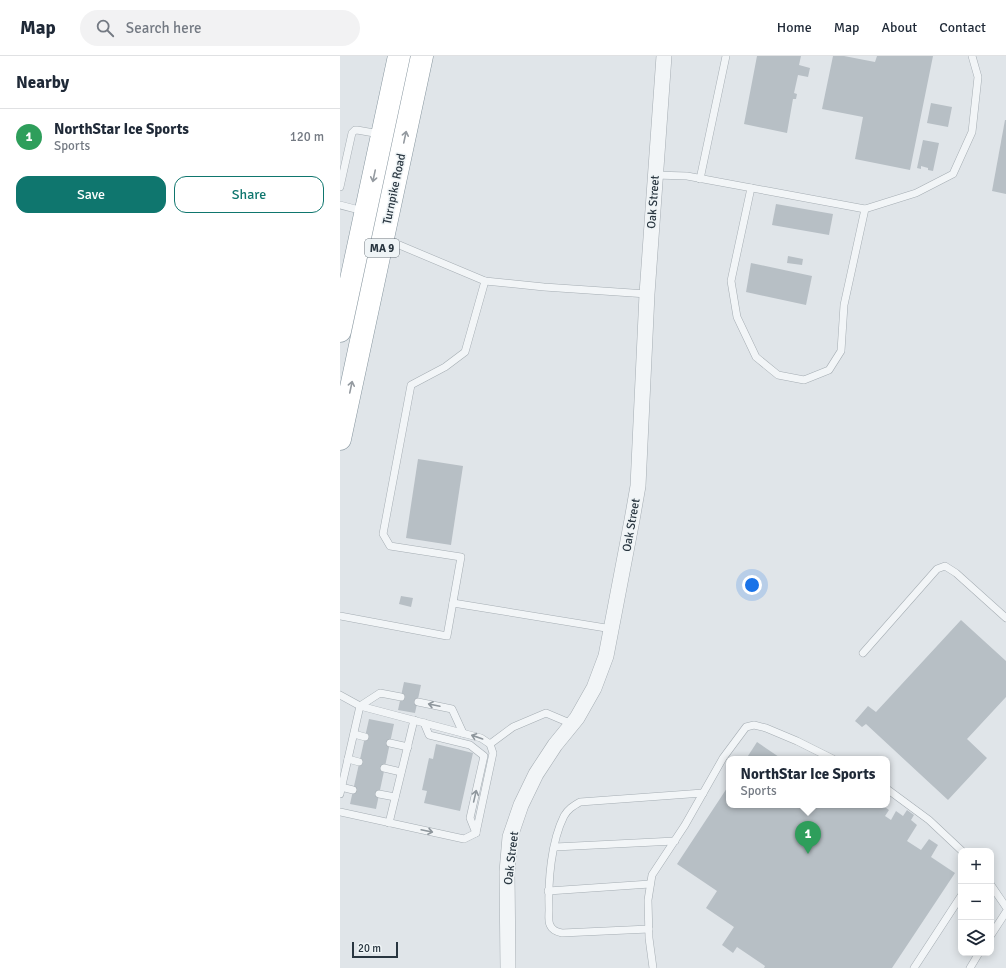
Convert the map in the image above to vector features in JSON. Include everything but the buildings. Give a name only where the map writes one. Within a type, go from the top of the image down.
[{"type":"highway","name":"Turnpike Road","points":[[341,326],[399,56]]},
{"type":"highway","name":"Turnpike Road","points":[[340,439],[422,56]]},
{"type":"street","name":"Oak Street","points":[[508,968],[507,872],[510,838],[521,805],[536,774],[555,745],[572,724],[594,688],[606,656],[638,486],[647,294],[664,56]]},
{"type":"lane","points":[[700,179],[726,56]]},
{"type":"lane","points":[[655,175],[687,176],[865,209],[916,193],[953,174],[972,132],[978,77],[972,56]]},
{"type":"lane","points":[[340,187],[352,133],[354,130],[383,134]]},
{"type":"lane","points":[[751,188],[731,281],[737,317],[756,357],[778,375],[798,379],[804,380],[830,370],[841,351],[844,305],[865,209]]},
{"type":"lane","points":[[340,205],[366,212]]},
{"type":"lane","points":[[384,239],[485,281],[544,287],[647,294]]},
{"type":"lane","points":[[340,616],[447,636],[461,557],[390,546],[383,534],[411,385],[445,367],[465,352],[485,281]]},
{"type":"lane","points":[[863,653],[936,569],[944,566],[956,572],[1006,618]]},
{"type":"lane","points":[[453,603],[612,629]]},
{"type":"lane","points":[[353,790],[341,790],[360,706],[380,693],[401,697]]},
{"type":"lane","points":[[340,695],[360,706],[482,738],[490,744],[494,753],[476,833]]},
{"type":"lane","points":[[418,702],[452,709],[463,733]]},
{"type":"lane","points":[[490,744],[513,727],[546,713],[572,724]]},
{"type":"lane","points":[[389,823],[414,720]]},
{"type":"lane","points":[[424,723],[429,736],[470,745],[484,756],[470,818],[476,833]]},
{"type":"lane","points":[[653,968],[648,900],[652,875],[685,826],[723,758],[746,727],[754,725],[766,728],[827,756]]},
{"type":"lane","points":[[354,734],[365,737]]},
{"type":"lane","points":[[390,743],[408,747]]},
{"type":"lane","points":[[348,759],[359,762]]},
{"type":"lane","points":[[384,768],[401,772]]},
{"type":"lane","points":[[890,791],[929,820],[959,848]]},
{"type":"lane","points":[[649,929],[562,933],[554,931],[549,924],[549,871],[564,816],[570,808],[580,802],[703,793]]},
{"type":"lane","points":[[379,794],[395,797]]},
{"type":"lane","points":[[340,812],[464,839],[476,833]]},
{"type":"lane","points":[[555,847],[675,841]]},
{"type":"lane","points":[[548,891],[650,884]]},
{"type":"lane","points":[[994,889],[1006,907]]},
{"type":"lane","points":[[914,968],[958,901]]},
{"type":"lane","points":[[994,930],[1006,912]]},
{"type":"lane","points":[[970,968],[977,956]]},
{"type":"place","name":"NorthStar Ice Sports","points":[[808,854]]}]
